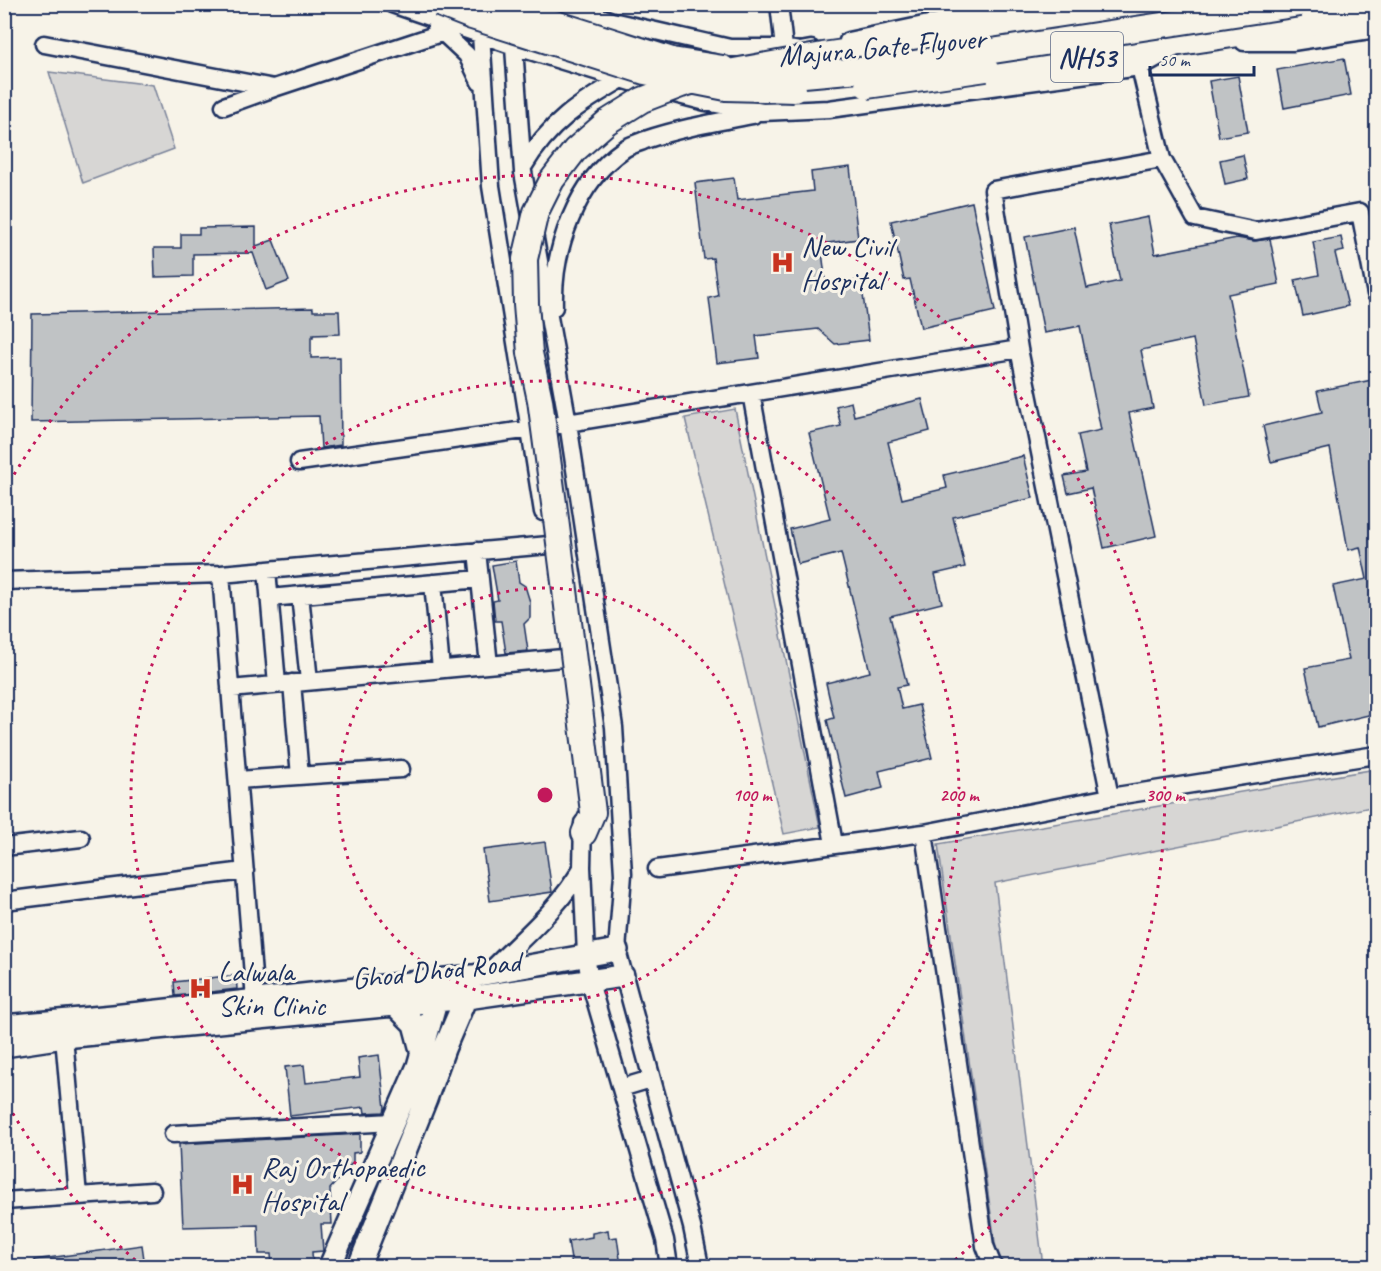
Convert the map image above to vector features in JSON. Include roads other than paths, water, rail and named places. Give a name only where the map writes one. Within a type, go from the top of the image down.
[{"type":"highway","name":"Majura Gate Flyover","points":[[495,4],[672,60],[782,77],[881,68],[1300,4]]},
{"type":"highway","points":[[589,823],[555,511],[540,400],[530,353],[526,304],[525,259],[536,212],[552,180],[575,150],[615,117],[642,100],[717,74],[785,61],[1175,4]]},
{"type":"highway","name":"Majura Gate Flyover","points":[[427,9],[472,17],[645,72],[726,87],[811,91],[904,82],[1377,13]]},
{"type":"main road","points":[[4,1026],[442,979],[617,950]]},
{"type":"main road","points":[[359,1266],[444,1049],[467,998],[481,974]]},
{"type":"main road","name":"Ghod Dhod Road","points":[[4,1046],[64,1037],[467,998],[623,976]]},
{"type":"main road","points":[[330,1266],[422,1054],[442,979]]},
{"type":"main road","points":[[444,1049],[469,1018],[484,1006],[517,991]]},
{"type":"main road","points":[[394,1005],[414,1024],[422,1054]]},
{"type":"street","points":[[392,4],[427,9],[480,34],[622,79],[706,102],[762,112]]},
{"type":"street","points":[[478,4],[491,186],[549,545],[562,658],[589,823],[582,867],[586,955],[590,982],[665,1240],[669,1266]]},
{"type":"street","points":[[511,4],[523,167],[568,423],[614,727],[623,874],[617,950],[692,1227],[699,1266]]},
{"type":"street","points":[[563,4],[612,21],[730,48],[784,48],[800,51],[961,10],[1050,4]]},
{"type":"street","points":[[587,4],[612,21]]},
{"type":"street","points":[[779,4],[784,48]]},
{"type":"street","points":[[427,9],[444,32],[467,55],[479,79],[485,98]]},
{"type":"street","points":[[556,359],[554,291],[560,251],[576,205],[597,172],[626,147],[667,133],[762,112],[829,109],[1140,67],[1186,42],[1292,42],[1377,29]]},
{"type":"street","points":[[224,106],[274,87],[444,32]]},
{"type":"street","points":[[44,44],[274,87]]},
{"type":"street","points":[[1140,67],[1162,159],[1195,218],[1256,231],[1360,212],[1377,294]]},
{"type":"street","points":[[523,167],[536,145],[563,116],[622,79]]},
{"type":"street","points":[[1110,797],[1019,349],[993,190],[1162,159]]},
{"type":"street","points":[[299,462],[531,429],[1019,349]]},
{"type":"street","points":[[751,393],[834,844]]},
{"type":"street","points":[[4,581],[221,574],[549,545]]},
{"type":"street","points":[[477,551],[489,665]]},
{"type":"street","points":[[267,570],[269,598],[293,683]]},
{"type":"street","points":[[221,574],[255,1000]]},
{"type":"street","points":[[269,598],[480,579]]},
{"type":"street","points":[[433,583],[441,669]]},
{"type":"street","points":[[300,595],[293,683],[300,776]]},
{"type":"street","points":[[230,689],[562,658]]},
{"type":"street","points":[[657,869],[924,833],[1110,797],[1377,755]]},
{"type":"street","points":[[238,780],[401,769]]},
{"type":"street","points":[[924,833],[985,1246],[993,1266]]},
{"type":"street","points":[[4,847],[81,838]]},
{"type":"street","points":[[481,974],[556,904],[569,890],[582,867]]},
{"type":"street","points":[[4,901],[245,871]]},
{"type":"street","points":[[64,1037],[78,1196]]},
{"type":"street","points":[[621,1088],[651,1079]]},
{"type":"street","points":[[173,1134],[393,1122]]},
{"type":"street","points":[[4,1201],[152,1191]]},
{"type":"place","name":"New Civil Hospital","points":[[783,263]]},
{"type":"place","name":"Lalwala Skin Clinic","points":[[200,988]]},
{"type":"place","name":"Raj Orthopaedic Hospital","points":[[243,1184]]}]
